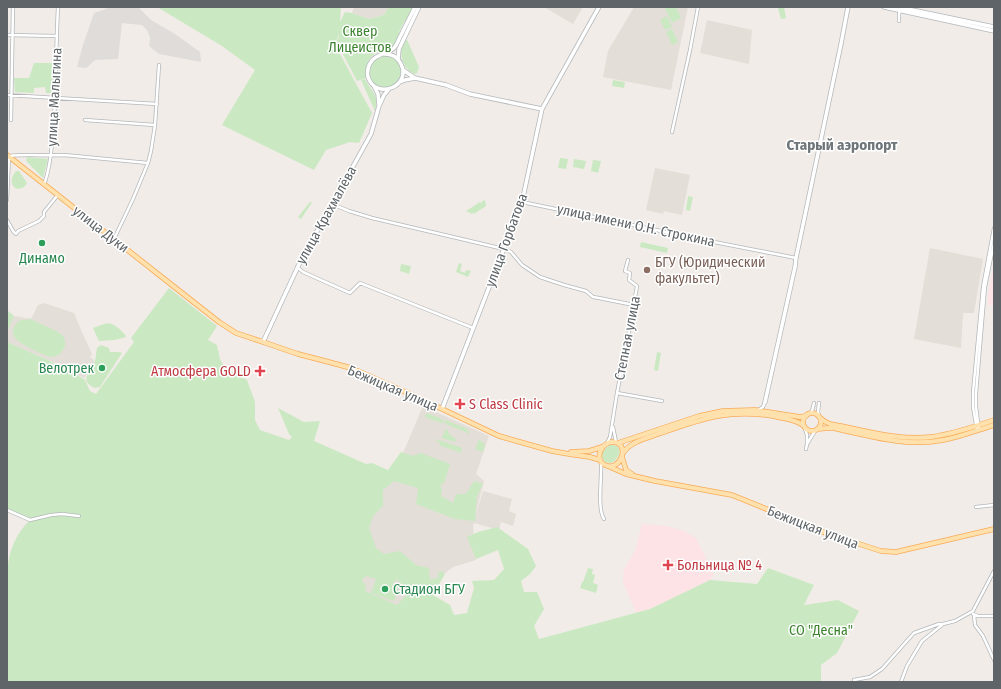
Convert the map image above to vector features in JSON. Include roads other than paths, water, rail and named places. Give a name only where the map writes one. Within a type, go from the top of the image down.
[{"type":"main road","points":[[398,60],[397,48],[415,7]]},
{"type":"main road","points":[[379,106],[378,94],[369,78],[368,66],[373,59],[397,48],[419,7]]},
{"type":"main road","name":"улица Горбатова","points":[[442,408],[522,202],[542,110],[599,7]]},
{"type":"main road","points":[[765,402],[795,266],[848,7]]},
{"type":"main road","points":[[884,7],[901,8],[994,28]]},
{"type":"main road","points":[[901,8],[994,31]]},
{"type":"main road","points":[[384,54],[393,56],[402,64],[402,78],[399,83]]},
{"type":"main road","points":[[403,70],[416,78],[446,85],[470,94],[542,110]]},
{"type":"main road","name":"улица Крахмалёва","points":[[263,342],[297,267],[370,134],[384,95],[389,89],[395,87],[399,83],[416,78]]},
{"type":"main road","points":[[374,86],[382,89],[389,89]]},
{"type":"main road","name":"улица Дуки","points":[[8,156],[195,303]]},
{"type":"main road","name":"Бежицкая улица","points":[[195,303],[219,322],[236,332],[325,362],[351,368],[442,408],[499,436],[527,444]]},
{"type":"main road","points":[[527,444],[570,452],[589,451],[602,447],[611,442],[617,443],[689,419],[711,413],[735,410],[769,411],[795,416],[806,416],[811,413],[817,414],[824,421],[830,424],[908,438],[930,437],[994,425]]},
{"type":"main road","points":[[527,444],[558,452],[590,457],[608,466],[616,464],[628,447],[634,444],[700,420],[724,415],[766,415],[797,421],[810,431],[833,428],[878,438],[908,442],[931,442],[944,440],[978,428],[994,420]]},
{"type":"main road","points":[[804,426],[806,416]]},
{"type":"main road","points":[[816,430],[821,424],[819,416]]},
{"type":"main road","points":[[617,443],[621,446],[626,470],[634,475]]},
{"type":"main road","points":[[601,462],[599,453],[602,447]]},
{"type":"main road","name":"Бежицкая улица","points":[[608,466],[626,474],[655,481],[732,495],[828,534],[881,551],[896,552],[994,529]]},
{"type":"street","points":[[11,120],[13,7]]},
{"type":"street","name":"улица Малыгина","points":[[44,185],[51,156],[55,98],[58,7]]},
{"type":"street","points":[[672,132],[698,7]]},
{"type":"street","points":[[899,21],[901,8]]},
{"type":"street","points":[[7,35],[57,36]]},
{"type":"street","points":[[114,239],[148,163],[152,148],[159,65]]},
{"type":"street","points":[[7,95],[156,104]]},
{"type":"street","points":[[85,120],[155,125]]},
{"type":"street","points":[[7,200],[8,156],[64,155],[148,163]]},
{"type":"street","points":[[7,220],[16,234],[18,231],[39,221],[44,216],[44,212],[58,196]]},
{"type":"street","name":"улица имени О.Н. Строкина","points":[[522,202],[796,258]]},
{"type":"street","points":[[332,204],[365,216],[504,249],[511,252],[522,264],[544,279],[564,286],[586,291],[593,297],[634,305]]},
{"type":"street","points":[[978,428],[973,400],[978,333],[983,287],[994,228]]},
{"type":"street","points":[[978,428],[976,393],[985,288],[994,243]]},
{"type":"street","name":"Степная улица","points":[[607,444],[610,437],[637,286],[630,280],[630,273],[625,271],[628,260]]},
{"type":"street","points":[[297,267],[303,272],[350,293],[360,283],[473,328]]},
{"type":"street","points":[[617,393],[662,401]]},
{"type":"street","points":[[758,410],[765,402]]},
{"type":"street","points":[[765,402],[766,408],[769,411]]},
{"type":"street","points":[[806,416],[812,410],[814,403]]},
{"type":"street","points":[[819,403],[819,416]]},
{"type":"street","points":[[612,423],[617,443]]},
{"type":"street","points":[[804,426],[807,435],[806,449]]},
{"type":"street","points":[[807,444],[816,430]]},
{"type":"street","points":[[601,462],[602,473],[600,502],[601,515],[604,519]]},
{"type":"street","points":[[602,473],[608,466]]},
{"type":"street","points":[[976,508],[994,504]]},
{"type":"street","points":[[7,510],[30,520],[62,514],[79,516]]},
{"type":"street","points":[[994,570],[973,613],[975,625],[983,636],[994,660]]},
{"type":"street","points":[[973,613],[978,616],[994,616]]},
{"type":"street","points":[[854,680],[870,677],[882,669],[914,633],[929,627],[955,621],[973,613]]},
{"type":"street","points":[[901,682],[907,666],[922,641],[943,624]]},
{"type":"place","name":"Динамо","points":[[42,243]]},
{"type":"place","name":"БГУ (Юридический факультет)","points":[[647,270]]},
{"type":"place","name":"Велотрек","points":[[102,368]]},
{"type":"place","name":"Атмосфера GOLD","points":[[260,371]]},
{"type":"place","name":"S Class Clinic","points":[[460,404]]},
{"type":"place","name":"Больница № 4","points":[[668,565]]},
{"type":"place","name":"Стадион БГУ","points":[[385,589]]},
{"type":"district","name":"Старый аэропорт","points":[[842,145]]},
{"type":"park label","name":"Сквер Лицеистов","points":[[360,40]]},
{"type":"park label","name":"СО \"Десна\"","points":[[821,630]]}]
